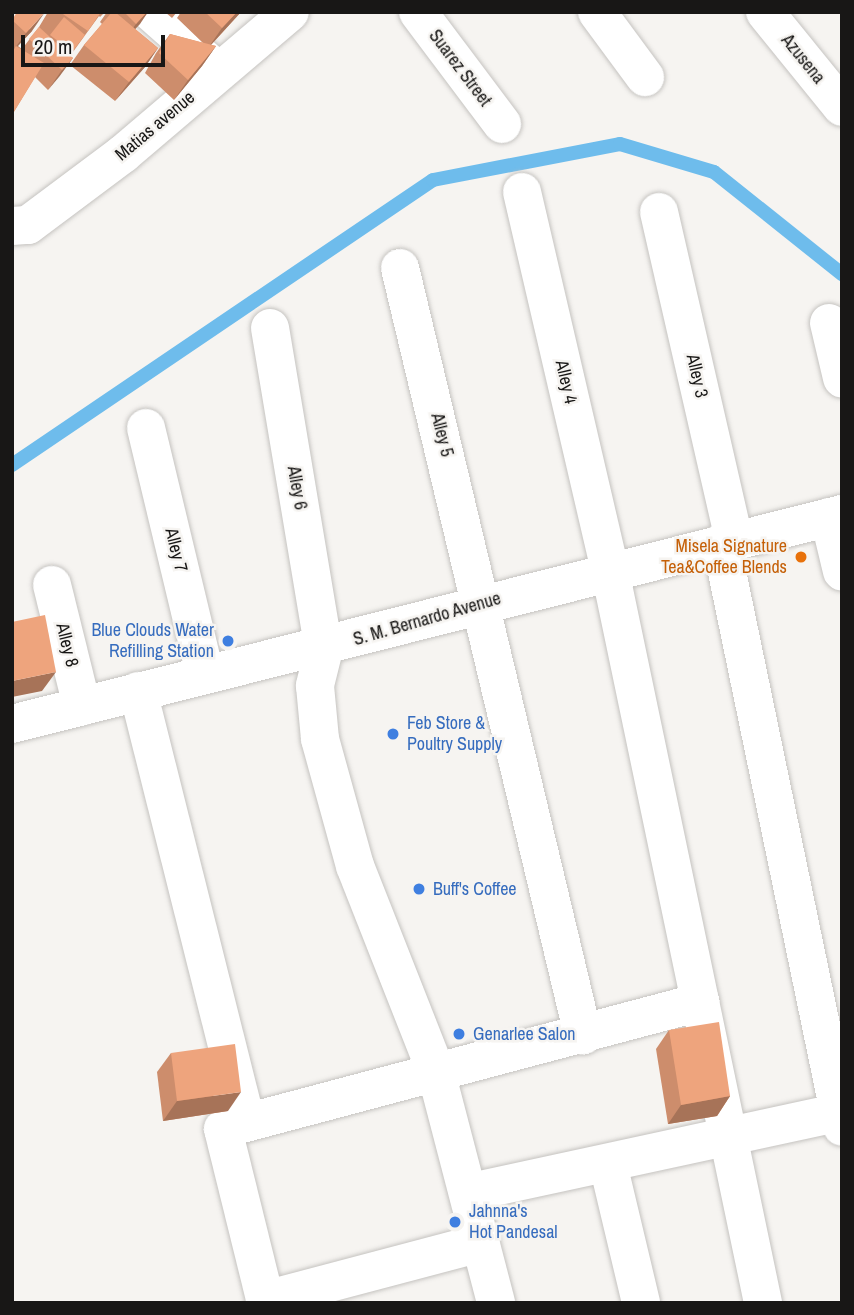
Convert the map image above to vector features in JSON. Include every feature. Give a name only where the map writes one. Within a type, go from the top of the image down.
[{"type":"street","points":[[151,12],[219,72]]},
{"type":"street","name":"Matias avenue","points":[[12,226],[28,225],[92,178],[290,12]]},
{"type":"street","name":"Suarez Street","points":[[418,12],[502,124]]},
{"type":"street","points":[[597,12],[645,77]]},
{"type":"street","name":"Azusena","points":[[765,12],[842,107]]},
{"type":"street","name":"Alley 4","points":[[522,192],[610,571],[764,1303]]},
{"type":"street","name":"Alley 3","points":[[659,212],[728,542],[841,1117]]},
{"type":"street","name":"Alley 5","points":[[400,268],[484,602],[583,1035]]},
{"type":"street","points":[[829,323],[842,378]]},
{"type":"street","name":"Alley 6","points":[[270,328],[324,649]]},
{"type":"street","name":"Alley 7","points":[[146,428],[205,673]]},
{"type":"street","points":[[835,515],[842,570]]},
{"type":"street","name":"S. M. Bernardo Avenue","points":[[12,724],[205,673],[324,649],[484,602],[835,515]]},
{"type":"street","name":"Alley 8","points":[[52,585],[82,706]]},
{"type":"street","points":[[324,649],[315,686],[320,739],[355,866],[436,1072],[471,1192],[496,1303]]},
{"type":"street","points":[[138,691],[246,1122]]},
{"type":"street","points":[[481,1243],[265,1301],[223,1129],[700,1002]]},
{"type":"street","points":[[471,1192],[841,1117]]},
{"type":"street","points":[[608,1164],[641,1303]]},
{"type":"building","points":[[17,12],[45,12],[26,33],[12,20]]},
{"type":"building","points":[[60,12],[101,12],[88,31]]},
{"type":"building","points":[[112,12],[158,48],[129,82],[84,45]]},
{"type":"building","points":[[124,12],[147,12],[136,24]]},
{"type":"building","points":[[205,12],[237,12],[222,28]]},
{"type":"building","points":[[64,17],[85,35],[72,52],[50,35]]},
{"type":"building","points":[[39,27],[73,58],[62,70],[29,39]]},
{"type":"building","points":[[170,34],[216,46],[188,80],[159,53]]},
{"type":"building","points":[[16,46],[44,63],[12,115],[12,52]]},
{"type":"building","points":[[45,615],[56,672],[12,681],[12,622]]},
{"type":"building","points":[[719,1022],[730,1096],[681,1105],[669,1030]]},
{"type":"building","points":[[235,1044],[241,1092],[177,1101],[171,1053]]},
{"type":"waterway","points":[[12,465],[433,180],[620,144],[714,172],[842,274]]},
{"type":"place","name":"Misela Signature Tea&Coffee Blends","points":[[801,557]]},
{"type":"place","name":"Blue Clouds Water Refilling Station","points":[[228,641]]},
{"type":"place","name":"Feb Store & Poultry Supply","points":[[393,734]]},
{"type":"place","name":"Buff's Coffee","points":[[419,889]]},
{"type":"place","name":"Genarlee Salon","points":[[459,1034]]},
{"type":"place","name":"Jahnna's Hot Pandesal","points":[[455,1222]]}]
